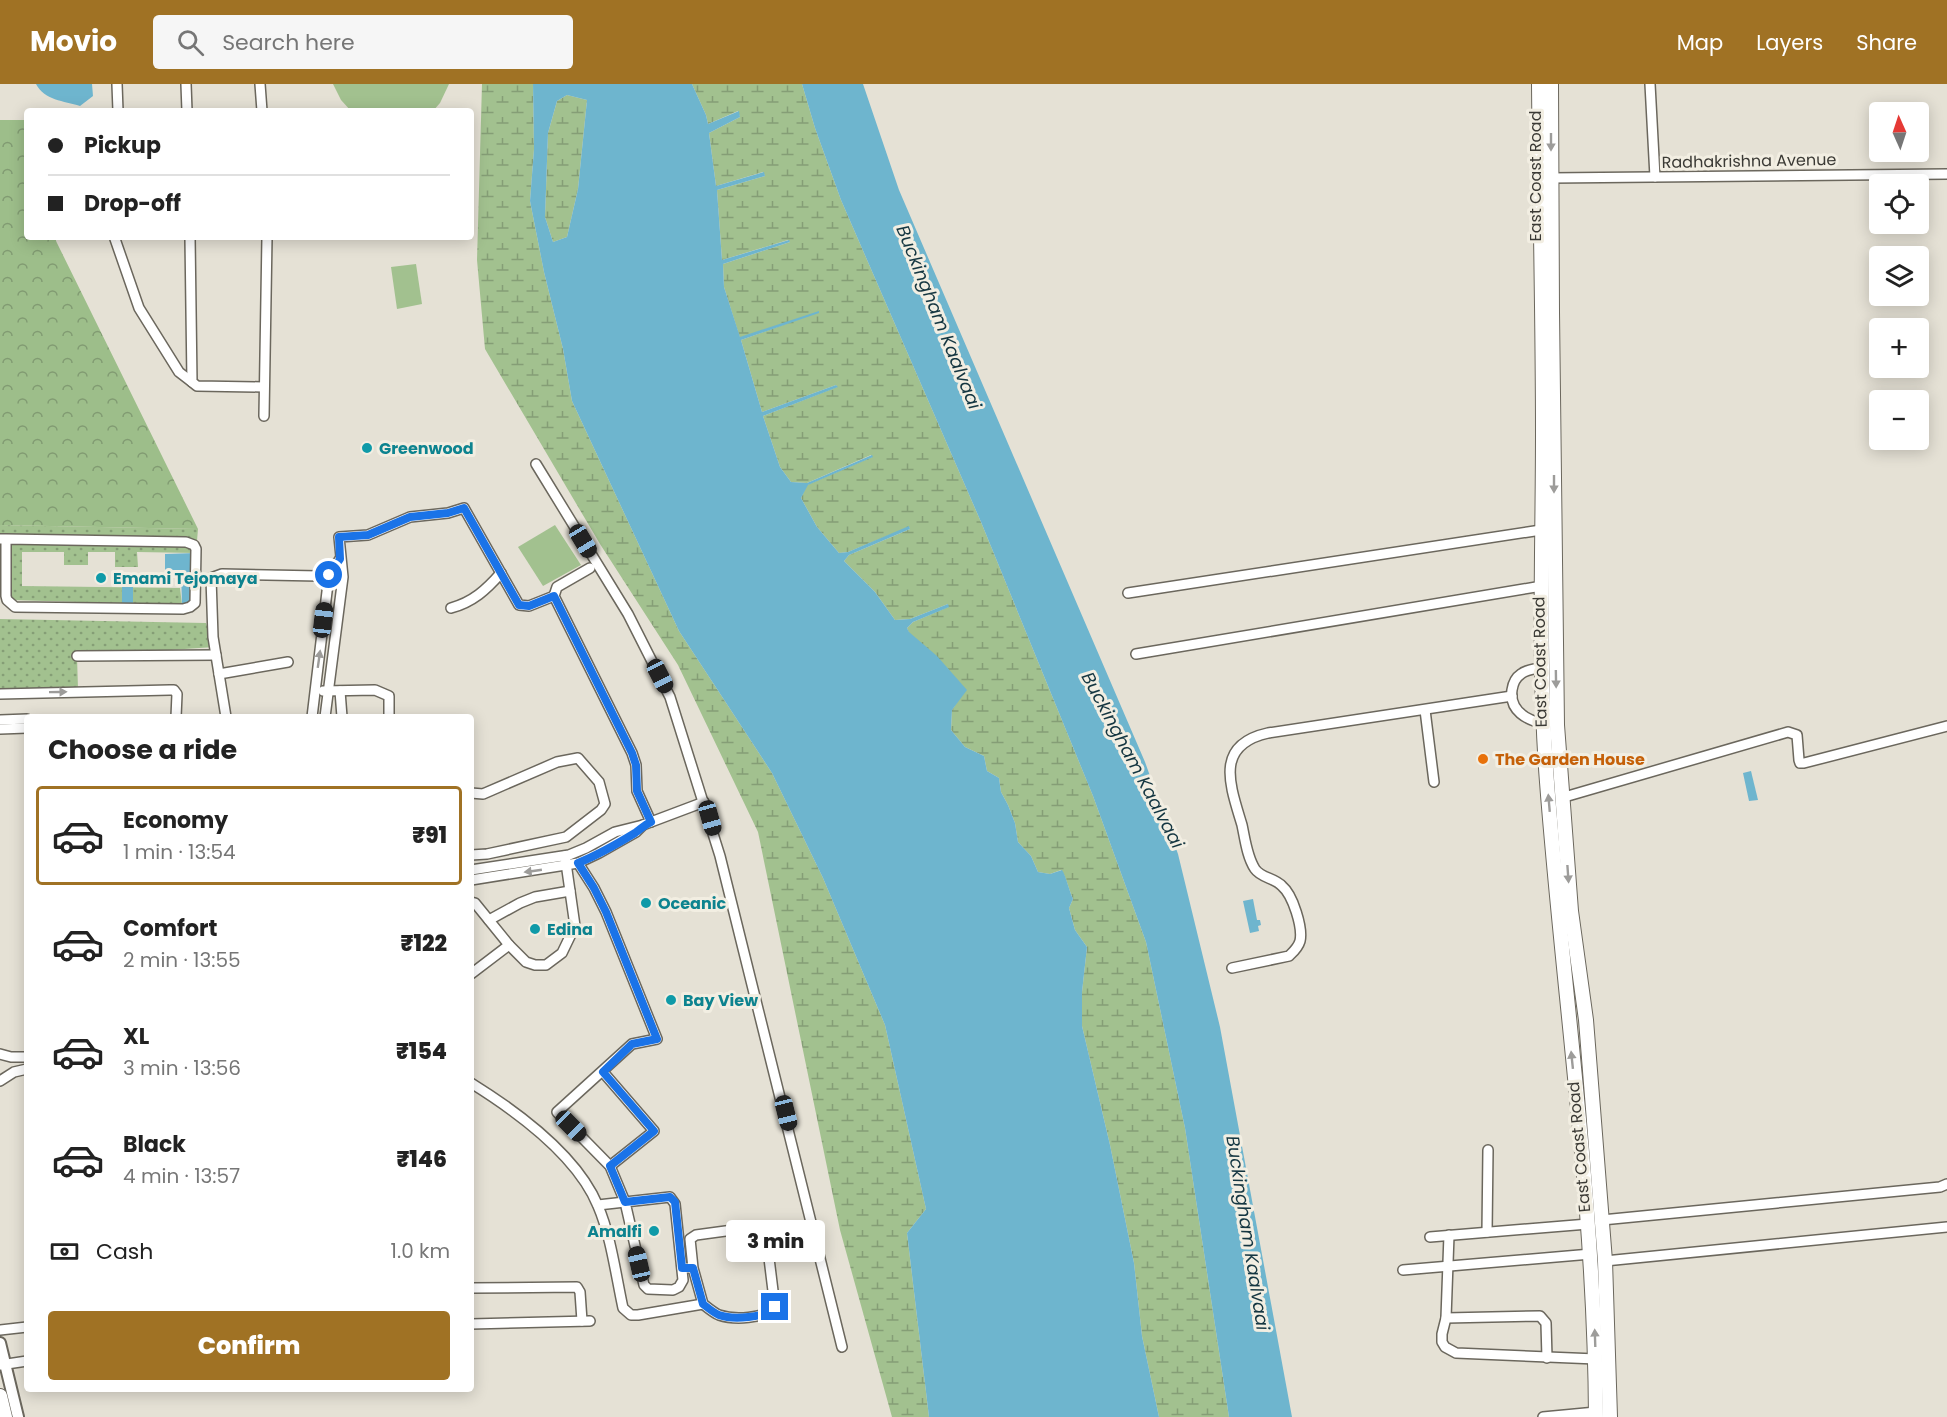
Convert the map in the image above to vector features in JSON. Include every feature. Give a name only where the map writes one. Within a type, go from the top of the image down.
[{"type":"main road","name":"East Coast Road","points":[[1539,84],[1544,724],[1557,910],[1595,1222],[1605,1261],[1610,1359],[1610,1417]]},
{"type":"main road","name":"East Coast Road","points":[[1551,84],[1556,673],[1562,798],[1571,911],[1586,1020],[1595,1222],[1591,1254],[1596,1414]]},
{"type":"main road","points":[[0,1396],[5,1417]]},
{"type":"street","points":[[117,84],[118,108]]},
{"type":"street","points":[[186,84],[187,108]]},
{"type":"street","points":[[260,84],[262,108]]},
{"type":"street","points":[[1650,84],[1655,177]]},
{"type":"street","name":"Radhakrishna Avenue","points":[[1551,178],[1947,174]]},
{"type":"street","points":[[116,240],[139,308],[179,372],[196,386],[263,387]]},
{"type":"street","points":[[190,240],[192,382]]},
{"type":"street","points":[[264,416],[267,240]]},
{"type":"street","points":[[536,464],[627,614],[670,697],[720,856],[842,1347]]},
{"type":"street","points":[[325,714],[343,577],[339,537],[368,535],[410,517],[448,513],[464,508],[519,605],[529,606],[554,596]]},
{"type":"street","points":[[1128,593],[1541,530]]},
{"type":"street","points":[[3,539],[191,543],[196,549],[195,603],[183,609],[15,607],[6,596],[3,539]]},
{"type":"street","points":[[312,714],[329,575],[340,559]]},
{"type":"street","points":[[590,568],[557,587],[554,596],[632,753],[636,765],[637,791],[647,823]]},
{"type":"street","points":[[451,608],[466,604],[477,597],[501,573]]},
{"type":"street","points":[[226,714],[216,655],[210,584],[213,576],[222,574],[319,576]]},
{"type":"street","points":[[1136,654],[1542,586]]},
{"type":"street","points":[[77,656],[216,655]]},
{"type":"street","points":[[219,674],[288,662]]},
{"type":"street","points":[[1543,667],[1532,669],[1518,676],[1514,681],[1512,696],[1519,713],[1532,722],[1544,724]]},
{"type":"street","points":[[0,694],[170,690],[177,694],[176,714]]},
{"type":"street","points":[[315,690],[327,692],[375,690],[389,696],[390,714]]},
{"type":"street","points":[[340,691],[342,714]]},
{"type":"street","points":[[1232,968],[1289,956],[1296,950],[1300,938],[1296,910],[1288,893],[1277,881],[1260,874],[1252,863],[1231,788],[1231,768],[1237,748],[1245,740],[1268,733],[1512,696]]},
{"type":"street","points":[[1425,710],[1434,782]]},
{"type":"street","points":[[0,720],[24,719]]},
{"type":"street","points":[[1562,798],[1788,732],[1797,735],[1799,760],[1800,763],[1804,763],[1947,726]]},
{"type":"street","points":[[0,729],[24,728]]},
{"type":"street","points":[[474,793],[483,794],[557,762],[578,758],[599,782],[605,804],[601,810],[566,837],[474,855]]},
{"type":"street","points":[[474,879],[566,860],[615,832],[704,802]]},
{"type":"street","points":[[474,870],[566,860],[578,863],[599,854],[647,823]]},
{"type":"street","points":[[474,903],[526,962],[536,965],[546,964],[562,953],[575,926],[566,860]]},
{"type":"street","points":[[578,863],[606,912],[657,1039],[632,1044],[557,1112],[610,1166],[625,1202],[644,1286],[648,1289],[673,1290],[679,1287],[683,1280],[675,1204],[672,1198],[670,1197],[625,1202],[598,1205]]},
{"type":"street","points":[[489,920],[535,897],[570,891]]},
{"type":"street","points":[[474,972],[509,945]]},
{"type":"street","points":[[0,1054],[22,1057],[23,1069],[0,1081]]},
{"type":"street","points":[[603,1072],[654,1131],[610,1166]]},
{"type":"street","points":[[474,1085],[521,1116],[575,1169],[598,1205],[623,1308],[627,1312],[638,1315],[703,1304]]},
{"type":"street","points":[[1487,1232],[1488,1150]]},
{"type":"street","points":[[1430,1237],[1947,1185]]},
{"type":"street","points":[[756,1227],[763,1230],[767,1242],[775,1307],[771,1312],[760,1315],[737,1317],[719,1315],[703,1304],[693,1268],[690,1239],[696,1235],[756,1227]]},
{"type":"street","points":[[1605,1261],[1947,1227]]},
{"type":"street","points":[[1449,1235],[1446,1318],[1442,1342],[1451,1352],[1596,1359]]},
{"type":"street","points":[[1403,1270],[1591,1254]]},
{"type":"street","points":[[682,1268],[693,1268]]},
{"type":"street","points":[[474,1288],[577,1287],[586,1321],[474,1324]]},
{"type":"street","points":[[1446,1318],[1540,1316],[1546,1323],[1547,1358]]},
{"type":"street","points":[[0,1330],[24,1327]]},
{"type":"street","points":[[0,1343],[2,1362],[18,1417]]},
{"type":"street","points":[[2,1362],[24,1357]]},
{"type":"street","points":[[2,1362],[24,1361]]},
{"type":"street","points":[[1543,1417],[1596,1414]]},
{"type":"green space","points":[[333,84],[449,84],[436,108],[348,108],[341,100]]},
{"type":"green space","points":[[482,84],[533,84],[534,149],[530,201],[563,349],[572,401],[679,631],[772,773],[823,878],[885,1025],[926,1209],[907,1233],[929,1417],[892,1417],[840,1230],[758,832],[678,665],[600,544],[485,349],[477,260]]},
{"type":"green space","points":[[692,84],[802,84],[841,200],[981,522],[1093,796],[1146,942],[1185,1128],[1229,1417],[1159,1417],[1142,1336],[1134,1263],[1110,1145],[1082,1026],[1082,992],[1087,947],[1075,930],[1069,908],[1073,899],[1066,879],[1061,870],[1050,874],[1038,872],[1031,856],[1018,842],[1015,823],[1001,792],[999,778],[987,771],[984,756],[965,747],[951,730],[952,710],[961,696],[948,669],[909,633],[907,628],[913,622],[948,607],[948,604],[910,619],[895,620],[875,592],[844,561],[849,555],[910,529],[909,527],[848,552],[839,553],[817,527],[801,498],[807,485],[872,457],[871,455],[807,483],[791,482],[780,467],[763,416],[837,387],[836,385],[762,412],[741,340],[819,312],[740,338],[724,287],[723,264],[790,242],[788,240],[722,260],[717,190],[765,176],[763,172],[716,186],[709,133],[740,117],[738,111],[708,124]]},
{"type":"green space","points":[[567,95],[587,100],[578,189],[567,237],[553,242],[545,217],[548,133],[557,101]]},
{"type":"green space","points":[[0,120],[24,120],[24,240],[56,240],[198,529],[0,525]]},
{"type":"green space","points":[[416,264],[422,304],[397,309],[391,267]]},
{"type":"green space","points":[[0,525],[198,529],[196,553],[137,552],[138,567],[115,567],[115,552],[88,552],[88,565],[64,565],[64,552],[22,552],[22,586],[180,588],[182,605],[11,600],[10,552],[0,551]]},
{"type":"green space","points":[[555,525],[581,565],[543,586],[518,547]]},
{"type":"green space","points":[[0,619],[206,623],[215,647],[77,656],[78,689],[0,691]]},
{"type":"water","points":[[36,84],[92,84],[93,96],[80,106],[49,97]]},
{"type":"water","points":[[533,84],[692,84],[708,124],[739,111],[740,117],[709,133],[716,186],[764,172],[765,176],[717,190],[722,260],[789,240],[790,242],[723,264],[724,287],[740,337],[819,311],[819,313],[741,340],[762,412],[836,385],[838,387],[763,416],[780,467],[791,482],[807,483],[872,455],[873,457],[808,485],[801,498],[817,527],[839,553],[848,552],[909,526],[910,529],[849,555],[844,561],[875,592],[895,620],[910,619],[948,604],[949,607],[913,622],[907,628],[937,656],[967,690],[952,710],[951,730],[965,747],[984,756],[987,771],[999,778],[1001,792],[1015,823],[1018,842],[1031,856],[1038,872],[1050,874],[1062,870],[1073,899],[1069,908],[1075,930],[1087,947],[1082,992],[1082,1026],[1110,1145],[1134,1263],[1142,1336],[1159,1417],[929,1417],[907,1233],[926,1209],[885,1025],[823,878],[772,773],[679,631],[572,401],[563,349],[530,201],[534,149]],"holes":[[[567,95],[587,100],[578,189],[567,237],[553,242],[545,217],[548,133],[557,101]]]},
{"type":"water","name":"Buckingham Kaalvaai","points":[[802,84],[863,84],[899,190],[1145,762],[1178,854],[1220,1027],[1292,1417],[1229,1417],[1185,1128],[1146,942],[1093,796],[981,522],[841,200]]},
{"type":"water","points":[[196,553],[193,604],[182,605],[181,570],[165,570],[165,554]]},
{"type":"water","points":[[122,587],[133,587],[133,603],[122,603]]},
{"type":"water","points":[[1751,771],[1758,800],[1749,801],[1743,773]]},
{"type":"water","points":[[1253,899],[1257,920],[1260,920],[1261,925],[1258,926],[1259,931],[1250,933],[1243,901]]},
{"type":"place","name":"Greenwood","points":[[367,448]]},
{"type":"place","name":"Emami Tejomaya","points":[[101,578]]},
{"type":"place","name":"The Garden House","points":[[1483,759]]},
{"type":"place","name":"Oceanic","points":[[646,903]]},
{"type":"place","name":"Edina","points":[[535,929]]},
{"type":"place","name":"Bay View","points":[[671,1000]]},
{"type":"place","name":"Amalfi","points":[[654,1231]]},
{"type":"route","points":[[329,575],[340,559],[339,537],[368,535],[410,517],[448,513],[464,508],[519,605],[529,606],[554,596],[626,738],[636,765],[637,791],[651,822],[599,854],[578,863],[606,912],[657,1039],[632,1044],[603,1072],[654,1131],[610,1166],[625,1202],[670,1197],[675,1202],[682,1268],[693,1268],[698,1293],[703,1304],[719,1315],[737,1317],[760,1315],[771,1312],[775,1307]]}]
